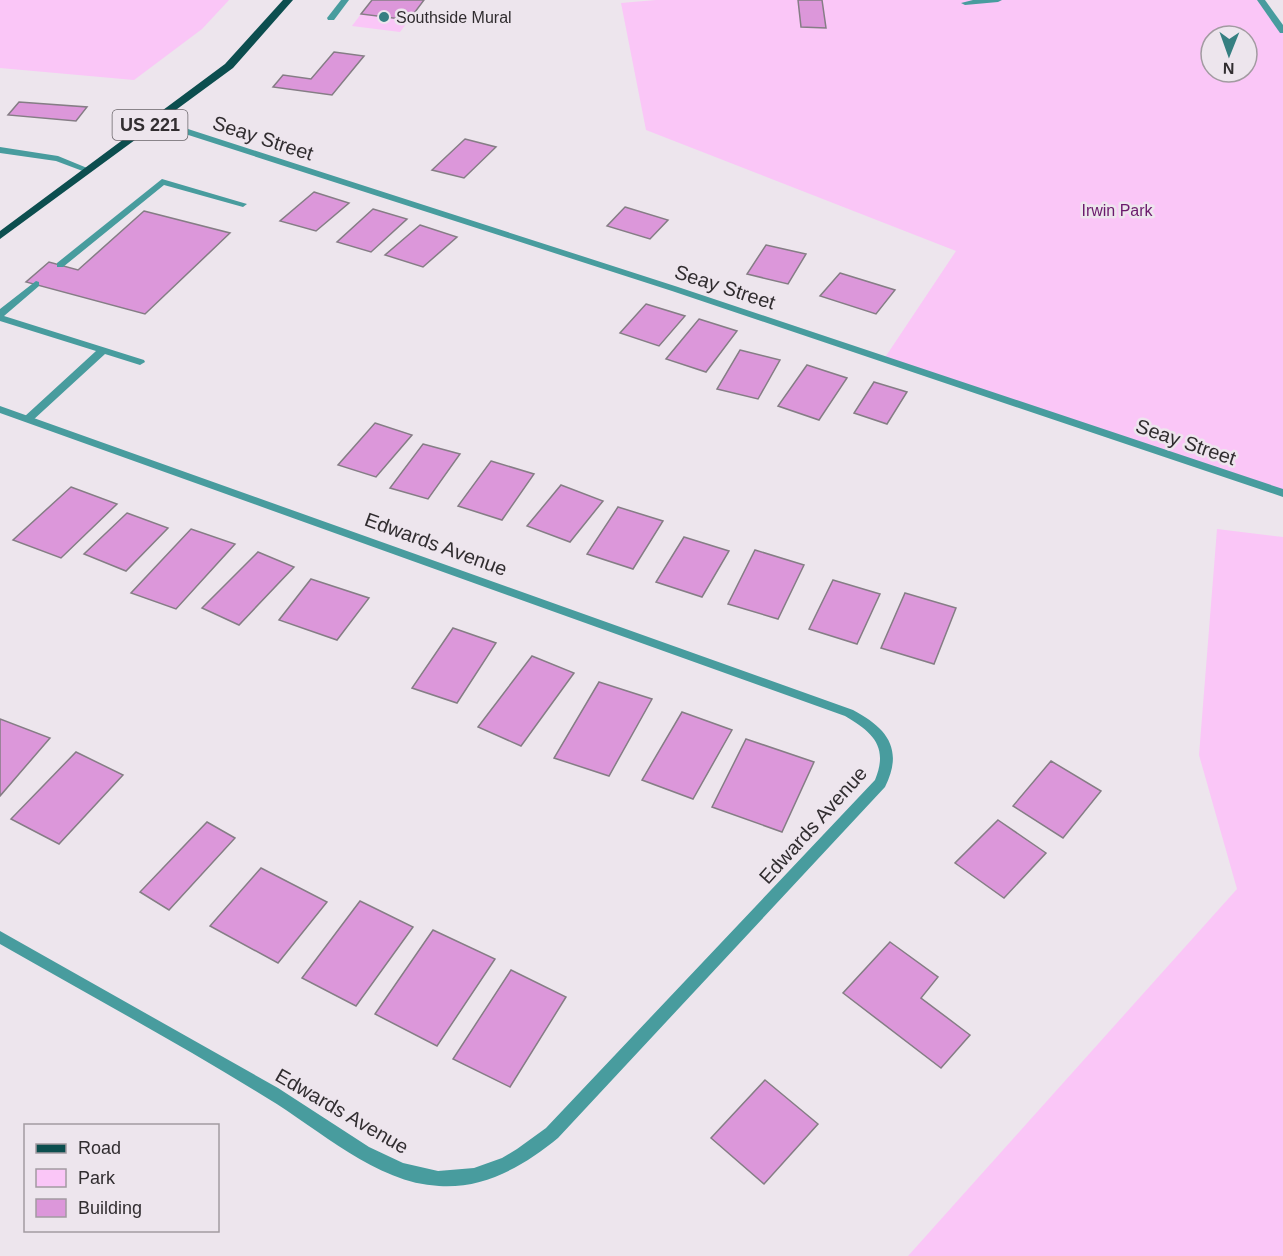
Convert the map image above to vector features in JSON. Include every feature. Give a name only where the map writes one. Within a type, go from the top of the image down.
[{"type":"main road","name":"US 221","points":[[0,236],[229,66],[288,0]]},
{"type":"street","points":[[331,18],[345,0]]},
{"type":"street","points":[[965,3],[998,0]]},
{"type":"street","points":[[1261,0],[1283,31]]},
{"type":"street","name":"Seay Street","points":[[154,121],[675,289],[1283,493]]},
{"type":"street","points":[[0,150],[58,159],[88,170]]},
{"type":"street","points":[[60,265],[162,182],[243,204]]},
{"type":"street","points":[[36,284],[0,316],[140,362]]},
{"type":"street","points":[[28,419],[102,351]]},
{"type":"street","name":"Edwards Avenue","points":[[0,409],[849,713],[876,731],[884,744],[888,757],[887,770],[880,783],[552,1133],[525,1155],[484,1174],[457,1178],[420,1176],[385,1164],[274,1094],[0,937]]},
{"type":"green space","points":[[0,0],[229,0],[202,29],[134,80],[0,68]]},
{"type":"green space","name":"Irwin Park","points":[[656,0],[1261,0],[1283,31],[1283,493],[884,359],[956,251],[646,130],[621,3]]},
{"type":"green space","points":[[361,14],[409,20],[400,32],[352,26]]},
{"type":"green space","points":[[1217,529],[1283,537],[1283,1256],[908,1256],[1237,889],[1199,755]]},
{"type":"building","points":[[372,0],[424,0],[409,20],[361,14]]},
{"type":"building","points":[[798,0],[822,0],[826,28],[801,27]]},
{"type":"building","points":[[334,52],[364,56],[332,95],[273,87],[283,75],[311,79]]},
{"type":"building","points":[[19,102],[87,107],[76,121],[8,115]]},
{"type":"building","points":[[465,139],[496,147],[464,178],[432,170]]},
{"type":"building","points":[[314,192],[349,203],[316,231],[280,221]]},
{"type":"building","points":[[625,207],[668,220],[650,239],[607,226]]},
{"type":"building","points":[[373,209],[407,219],[371,252],[337,242]]},
{"type":"building","points":[[144,211],[230,233],[145,314],[26,282],[49,262],[78,270]]},
{"type":"building","points":[[420,225],[457,237],[423,267],[385,255]]},
{"type":"building","points":[[766,245],[806,254],[788,284],[747,274]]},
{"type":"building","points":[[840,273],[895,290],[876,314],[820,296]]},
{"type":"building","points":[[646,304],[685,316],[659,346],[620,333]]},
{"type":"building","points":[[699,319],[737,331],[706,372],[666,359]]},
{"type":"building","points":[[740,350],[780,360],[758,399],[717,389]]},
{"type":"building","points":[[807,365],[847,378],[819,420],[778,406]]},
{"type":"building","points":[[874,382],[907,392],[887,424],[854,413]]},
{"type":"building","points":[[375,423],[412,435],[376,477],[338,465]]},
{"type":"building","points":[[423,444],[460,454],[428,499],[390,488]]},
{"type":"building","points":[[491,461],[534,474],[502,520],[458,506]]},
{"type":"building","points":[[561,485],[603,501],[570,542],[527,526]]},
{"type":"building","points":[[71,487],[117,504],[61,558],[13,540]]},
{"type":"building","points":[[618,507],[663,521],[633,569],[587,554]]},
{"type":"building","points":[[127,513],[168,528],[126,571],[84,554]]},
{"type":"building","points":[[191,529],[235,544],[176,609],[131,593]]},
{"type":"building","points":[[684,537],[729,551],[702,597],[656,582]]},
{"type":"building","points":[[755,550],[804,565],[778,619],[728,604]]},
{"type":"building","points":[[258,552],[294,567],[239,625],[202,608]]},
{"type":"building","points":[[311,579],[369,598],[337,640],[279,620]]},
{"type":"building","points":[[833,580],[880,594],[857,644],[809,629]]},
{"type":"building","points":[[905,593],[956,608],[934,664],[881,648]]},
{"type":"building","points":[[453,628],[496,643],[457,703],[412,688]]},
{"type":"building","points":[[532,656],[574,673],[521,746],[478,727]]},
{"type":"building","points":[[599,682],[652,699],[609,776],[554,758]]},
{"type":"building","points":[[682,712],[732,730],[693,799],[642,780]]},
{"type":"building","points":[[0,719],[50,738],[0,796]]},
{"type":"building","points":[[746,739],[814,762],[782,832],[712,807]]},
{"type":"building","points":[[76,752],[123,775],[59,844],[11,819]]},
{"type":"building","points":[[1051,761],[1101,791],[1063,838],[1013,806]]},
{"type":"building","points":[[998,820],[1046,853],[1004,898],[955,863]]},
{"type":"building","points":[[207,822],[235,838],[169,910],[140,892]]},
{"type":"building","points":[[261,868],[327,902],[278,963],[210,926]]},
{"type":"building","points":[[360,901],[413,927],[356,1006],[302,978]]},
{"type":"building","points":[[433,930],[495,959],[437,1046],[375,1014]]},
{"type":"building","points":[[890,942],[938,977],[921,998],[970,1035],[941,1068],[843,993]]},
{"type":"building","points":[[511,970],[566,997],[510,1087],[453,1059]]},
{"type":"building","points":[[765,1080],[818,1124],[764,1184],[711,1138]]},
{"type":"place","name":"Southside Mural","points":[[384,17]]}]
